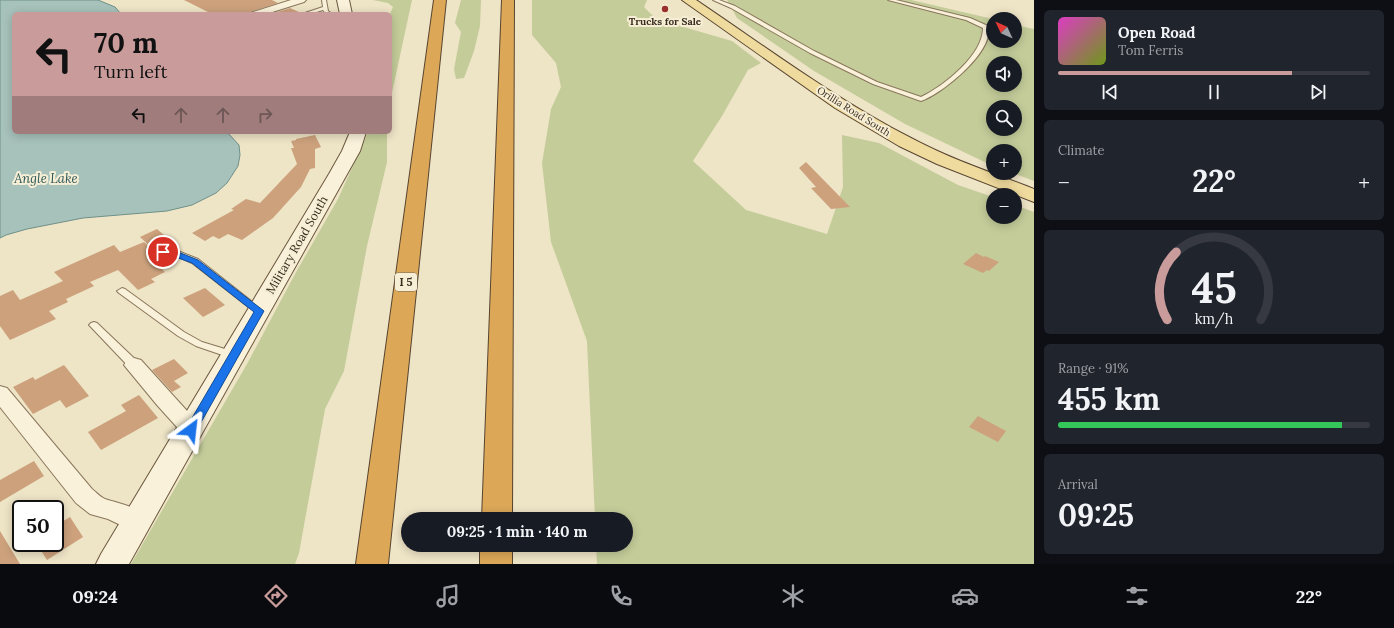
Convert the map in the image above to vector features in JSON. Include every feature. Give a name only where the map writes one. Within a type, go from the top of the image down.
[{"type":"highway","name":"I 5","points":[[372,564],[440,0]]},
{"type":"highway","points":[[497,512],[508,0]]},
{"type":"highway","points":[[496,552],[496,564]]},
{"type":"main road","points":[[343,0],[346,12]]},
{"type":"main road","name":"Orillia Road South","points":[[688,0],[841,104],[905,142],[943,160],[1034,196]]},
{"type":"main road","name":"Military Road South","points":[[112,564],[191,430],[351,151],[357,134]]},
{"type":"street","points":[[262,12],[301,0]]},
{"type":"street","points":[[134,365],[191,430]]},
{"type":"street","points":[[0,393],[84,496],[98,507],[112,510],[137,522]]},
{"type":"lane","points":[[324,0],[326,12]]},
{"type":"lane","points":[[715,0],[733,7],[812,52],[875,83],[921,99],[931,96],[972,60],[984,39],[986,27],[968,19],[890,0]]},
{"type":"lane","points":[[312,12],[325,8]]},
{"type":"lane","points":[[163,252],[175,253],[195,261],[259,311]]},
{"type":"lane","points":[[122,291],[181,334],[199,344],[234,355]]},
{"type":"lane","points":[[94,325],[134,365]]},
{"type":"green space","points":[[373,0],[412,0],[392,93],[391,12],[393,7],[388,3]]},
{"type":"green space","points":[[461,0],[481,0],[480,26],[474,51],[464,78],[456,79],[454,69],[461,32],[455,23]]},
{"type":"green space","points":[[532,0],[647,0],[644,7],[656,19],[732,41],[761,63],[748,70],[722,116],[693,161],[746,210],[827,234],[843,187],[842,135],[879,143],[958,185],[986,195],[986,224],[1022,224],[1022,208],[1034,212],[1034,564],[597,564],[596,552],[633,552],[633,512],[595,512],[587,341],[551,242],[542,163],[551,109],[561,87],[556,63],[532,35]]},
{"type":"green space","points":[[727,0],[911,0],[986,17],[986,48],[1022,48],[1022,26],[1034,29],[1034,181],[1022,176],[1022,144],[986,144],[986,163],[905,124],[814,71],[737,18]]},
{"type":"green space","points":[[367,134],[387,134],[387,162],[367,246],[344,371],[325,409],[299,553],[295,564],[131,564],[247,364],[295,274],[338,199]]},
{"type":"water","name":"Angle Lake","points":[[0,0],[98,0],[115,7],[119,12],[12,12],[12,134],[229,134],[239,145],[240,155],[238,166],[227,183],[216,193],[192,205],[167,211],[83,218],[27,229],[0,238]]},
{"type":"building","points":[[184,0],[272,0],[278,3],[252,12],[208,12]]},
{"type":"building","points":[[290,8],[299,12],[277,12]]},
{"type":"building","points":[[315,135],[321,147],[315,149],[315,168],[310,169],[301,187],[273,218],[242,240],[228,234],[219,239],[213,236],[205,241],[192,233],[234,210],[231,209],[246,199],[260,203],[297,164],[291,148],[294,148],[291,141]]},
{"type":"building","points":[[806,162],[850,207],[831,209],[811,188],[816,187],[799,168]]},
{"type":"building","points":[[157,229],[171,241],[153,249],[140,237]]},
{"type":"building","points":[[144,242],[169,264],[160,268],[165,272],[151,279],[155,282],[138,290],[118,270],[90,282],[94,286],[66,299],[68,302],[49,311],[56,319],[10,340],[0,326],[0,296],[13,290],[20,300],[63,281],[54,272],[114,245],[120,252]]},
{"type":"building","points":[[976,253],[999,262],[989,271],[987,270],[983,273],[963,264]]},
{"type":"building","points":[[205,288],[225,305],[203,317],[183,298]]},
{"type":"building","points":[[174,359],[188,373],[174,381],[181,387],[172,392],[152,370]]},
{"type":"building","points":[[64,365],[89,396],[66,408],[60,400],[33,414],[13,387],[33,377],[35,380]]},
{"type":"building","points":[[139,395],[158,418],[101,450],[88,432],[126,411],[121,405]]},
{"type":"building","points":[[978,416],[1006,431],[998,442],[969,427]]},
{"type":"building","points":[[34,461],[44,476],[0,502],[0,480]]},
{"type":"building","points":[[70,517],[83,537],[64,549],[64,521]]},
{"type":"building","points":[[0,531],[20,564],[0,564]]},
{"type":"building","points":[[42,552],[60,552],[47,560]]},
{"type":"place","name":"Trucks for Sale","points":[[665,9]]},
{"type":"route","points":[[163,252],[175,253],[195,261],[259,311],[191,430]]}]
